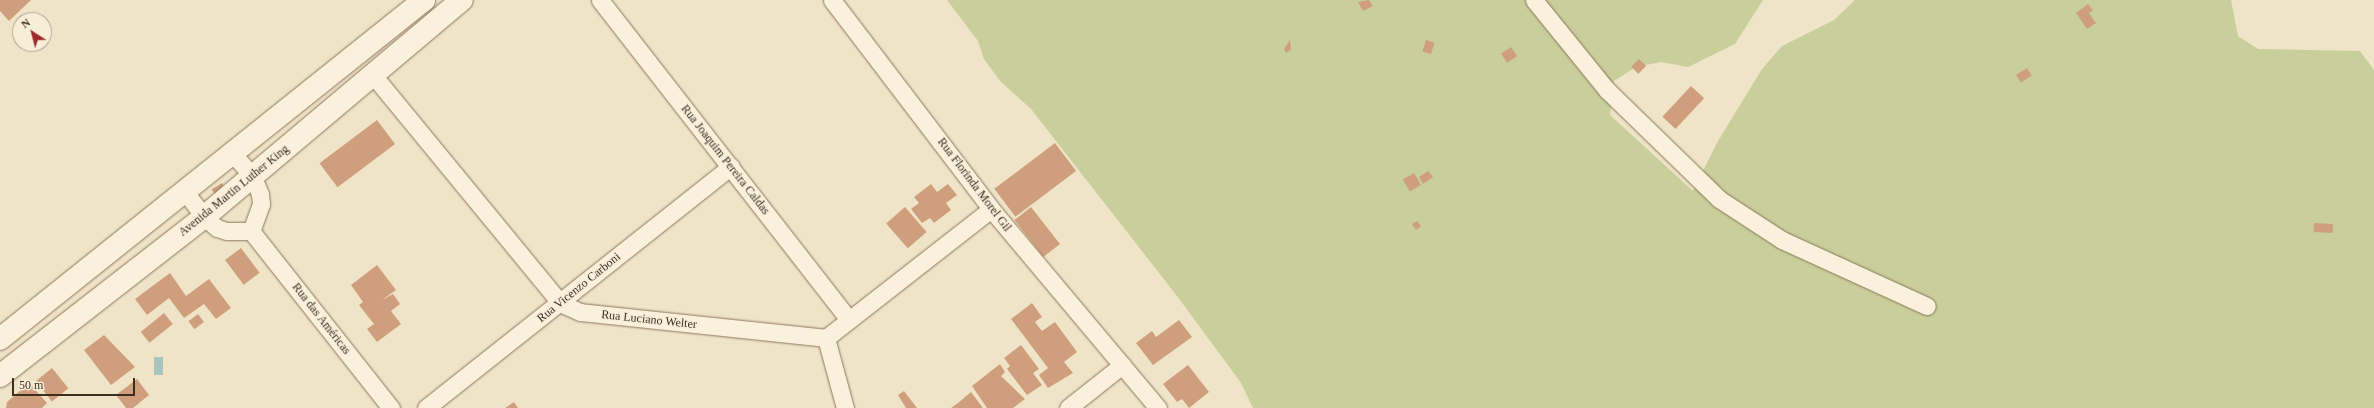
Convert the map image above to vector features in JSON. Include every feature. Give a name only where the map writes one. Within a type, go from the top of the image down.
[{"type":"main road","points":[[0,339],[186,193],[424,0]]},
{"type":"main road","name":"Avenida Martin Luther King","points":[[0,376],[204,217],[462,0]]},
{"type":"street","name":"Rua Joaquim Pereira Caldas","points":[[600,0],[731,166],[849,320]]},
{"type":"street","name":"Rua Florinda Morel Gil","points":[[832,0],[991,210],[1158,408]]},
{"type":"street","points":[[1534,0],[1607,90],[1719,199],[1782,240],[1927,306]]},
{"type":"street","name":"Rua Luciano Welter","points":[[373,75],[560,303],[580,312],[826,338]]},
{"type":"street","points":[[186,193],[204,217],[226,232],[251,231],[261,204],[253,177],[234,154]]},
{"type":"street","name":"Rua Vicenzo Carboni","points":[[426,408],[731,166]]},
{"type":"street","points":[[845,408],[826,338],[991,210]]},
{"type":"street","name":"Rua das Américas","points":[[251,231],[391,408]]},
{"type":"street","points":[[1068,408],[1122,365]]},
{"type":"green space","points":[[947,0],[1763,0],[1735,44],[1688,67],[1661,62],[1636,67],[1614,81],[1610,115],[1693,191],[1718,141],[1762,69],[1782,46],[1834,20],[1855,0],[2231,0],[2238,36],[2258,49],[2360,51],[2374,70],[2374,408],[1253,408],[1241,383],[1177,296],[1031,109],[1000,81],[984,59],[978,41]]},
{"type":"water","points":[[154,357],[163,357],[163,375],[154,375]]},
{"type":"building","points":[[0,0],[31,0],[18,12],[12,12],[12,18],[9,21],[0,11]]},
{"type":"building","points":[[1369,0],[1373,6],[1363,11],[1358,2]]},
{"type":"building","points":[[2088,4],[2093,10],[2089,13],[2096,23],[2087,29],[2076,13]]},
{"type":"building","points":[[1290,40],[1291,50],[1286,53],[1284,49]]},
{"type":"building","points":[[1426,40],[1435,43],[1431,54],[1422,51]]},
{"type":"building","points":[[1511,47],[1517,56],[1507,63],[1501,54]]},
{"type":"building","points":[[1639,59],[1646,66],[1638,74],[1631,67]]},
{"type":"building","points":[[2027,68],[2032,76],[2021,83],[2016,75]]},
{"type":"building","points":[[1691,86],[1704,98],[1676,129],[1662,117]]},
{"type":"building","points":[[377,120],[395,144],[338,187],[319,163]]},
{"type":"building","points":[[1055,143],[1076,171],[1015,217],[994,189]]},
{"type":"building","points":[[1428,171],[1433,177],[1423,184],[1419,177]]},
{"type":"building","points":[[1414,173],[1421,185],[1410,192],[1403,180]]},
{"type":"building","points":[[222,183],[225,188],[215,194],[212,189]]},
{"type":"building","points":[[931,184],[937,192],[948,184],[957,195],[946,203],[951,210],[934,223],[930,218],[922,223],[911,209],[919,203],[914,197]]},
{"type":"building","points":[[905,207],[927,232],[908,248],[886,223]]},
{"type":"building","points":[[1031,207],[1060,244],[1043,257],[1014,220]]},
{"type":"building","points":[[1417,221],[1421,226],[1416,230],[1412,224]]},
{"type":"building","points":[[2314,223],[2333,224],[2333,233],[2314,232]]},
{"type":"building","points":[[241,248],[260,273],[244,285],[225,260]]},
{"type":"building","points":[[377,265],[396,290],[382,300],[393,294],[400,304],[391,311],[401,324],[377,342],[367,329],[374,324],[359,305],[363,302],[351,285]]},
{"type":"building","points":[[170,273],[186,296],[209,279],[231,308],[216,319],[204,304],[184,318],[169,298],[147,315],[135,299]]},
{"type":"building","points":[[1032,303],[1042,317],[1035,322],[1042,331],[1055,322],[1077,352],[1064,362],[1073,373],[1048,388],[1039,375],[1048,368],[1011,319]]},
{"type":"building","points":[[164,313],[173,324],[149,343],[141,332]]},
{"type":"building","points":[[198,314],[204,322],[194,329],[188,321]]},
{"type":"building","points":[[1179,320],[1192,337],[1153,365],[1136,343],[1152,331],[1156,337]]},
{"type":"building","points":[[104,335],[135,367],[111,385],[84,350]]},
{"type":"building","points":[[1021,345],[1039,369],[1033,373],[1042,385],[1027,395],[1007,369],[1010,366],[1004,358]]},
{"type":"building","points":[[1000,364],[1005,372],[1001,376],[1025,399],[1013,408],[987,408],[972,386]]},
{"type":"building","points":[[1188,365],[1209,392],[1189,408],[1182,399],[1177,402],[1163,384]]},
{"type":"building","points":[[52,368],[68,388],[52,401],[36,381]]},
{"type":"building","points":[[137,379],[149,395],[133,408],[126,408],[116,395]]},
{"type":"building","points":[[29,383],[47,403],[42,408],[6,408],[7,402]]},
{"type":"building","points":[[904,391],[917,408],[906,408],[898,395]]},
{"type":"building","points":[[971,392],[983,408],[951,408],[958,403]]},
{"type":"building","points":[[514,402],[518,408],[505,408]]}]
